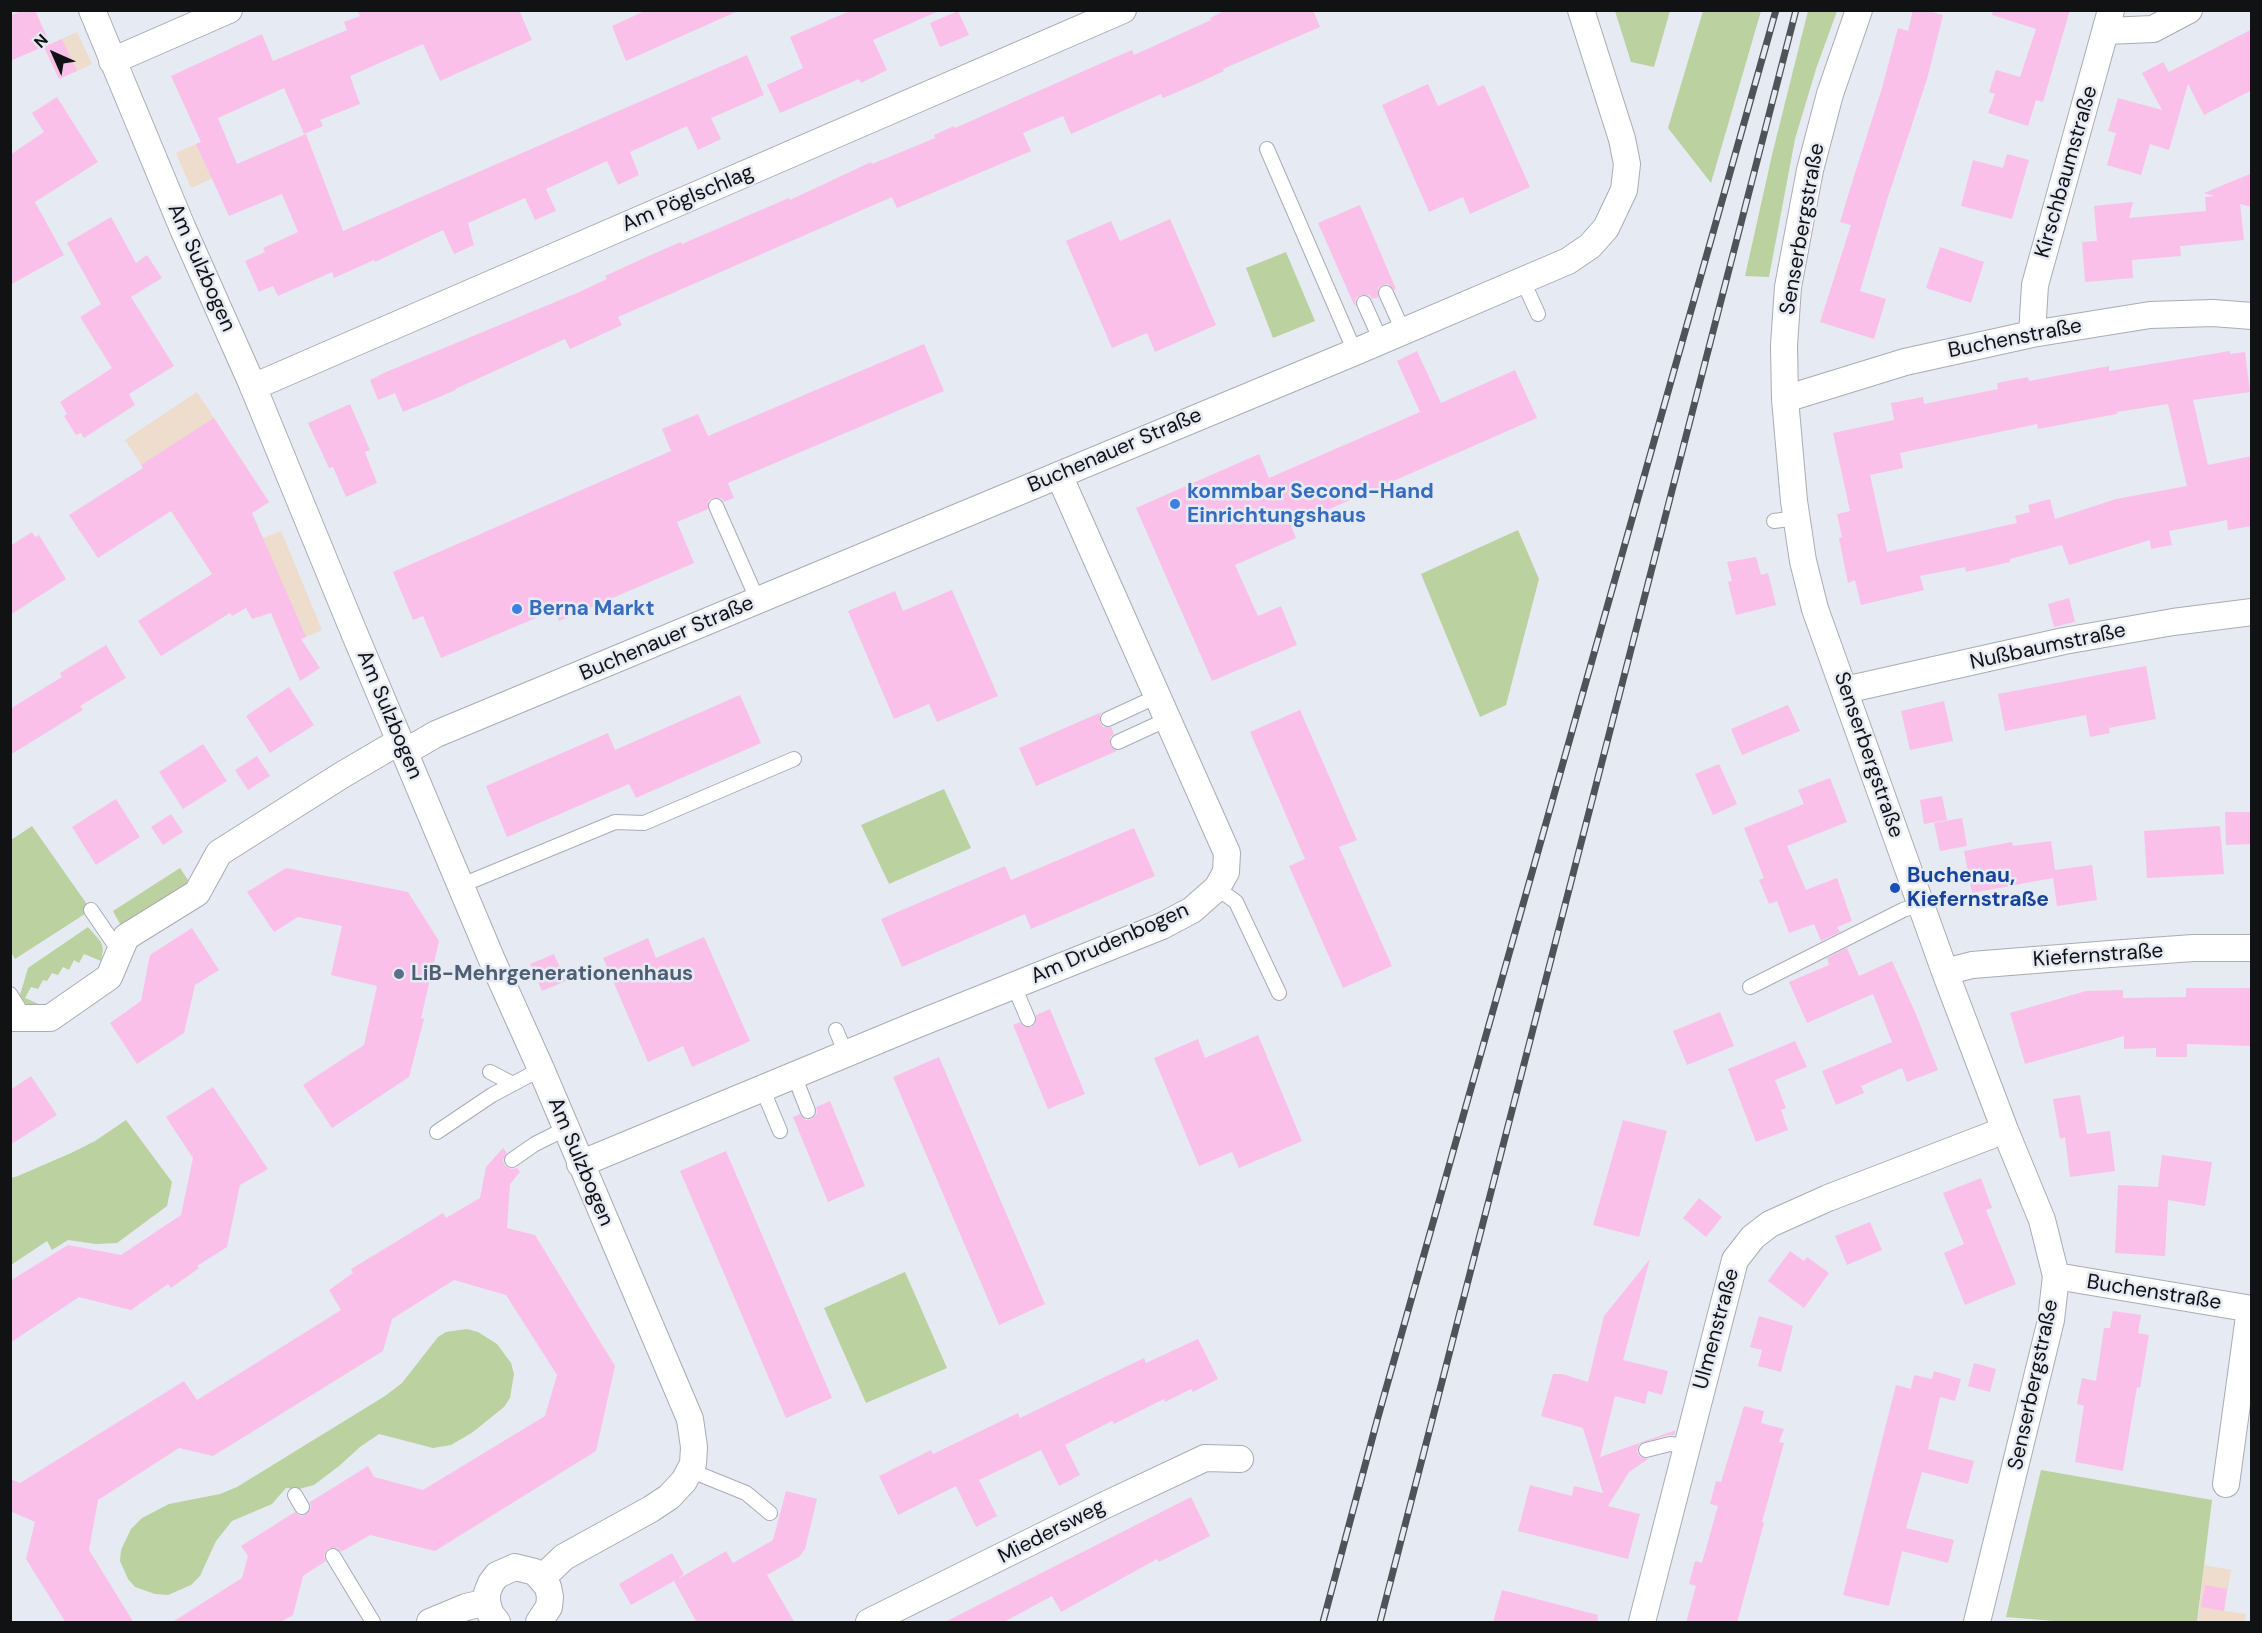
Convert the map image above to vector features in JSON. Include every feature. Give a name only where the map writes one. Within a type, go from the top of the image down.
[{"type":"street","name":"Am Sulzbogen","points":[[92,10],[253,387],[492,960],[567,1128],[580,1164],[690,1419],[694,1447],[693,1464],[689,1470]]},
{"type":"street","points":[[112,61],[229,10]]},
{"type":"street","name":"Am Pöglschlag","points":[[253,387],[1123,10]]},
{"type":"street","name":"Buchenauer Straße","points":[[18,1018],[50,1018],[110,976],[126,938],[197,893],[219,852],[342,775],[403,746],[758,601],[1568,261],[1590,246],[1606,228],[1624,190],[1626,164],[1622,139],[1581,10]]},
{"type":"street","name":"Senserbergstraße","points":[[1859,10],[1830,94],[1810,170],[1788,287],[1784,345],[1785,520],[1803,561],[1815,609],[1945,972],[2042,1220],[2056,1276],[2049,1332],[1977,1623]]},
{"type":"street","points":[[2109,21],[2153,28],[2188,10]]},
{"type":"street","name":"Kirschbaumstraße","points":[[2032,334],[2035,285],[2109,21]]},
{"type":"street","name":"Buchenstraße","points":[[1785,399],[1905,362],[2032,334],[2150,315],[2213,313],[2252,316]]},
{"type":"street","name":"Am Drudenbogen","points":[[580,1164],[1162,926],[1192,910],[1217,888],[1226,872],[1227,853],[1059,475]]},
{"type":"street","name":"Nußbaumstraße","points":[[1845,690],[2064,641],[2172,622],[2252,612]]},
{"type":"street","name":"Kiefernstraße","points":[[1945,972],[1972,965],[2110,954],[2193,948],[2252,948]]},
{"type":"street","name":"Ulmenstraße","points":[[1642,1623],[1735,1260],[1753,1237],[1770,1224],[1828,1198],[2005,1130]]},
{"type":"street","name":"Buchenstraße","points":[[2056,1276],[2251,1309]]},
{"type":"street","points":[[2226,1484],[2251,1309]]},
{"type":"street","name":"Miedersweg","points":[[869,1623],[1103,1506],[1205,1458],[1240,1459]]},
{"type":"street","points":[[542,1578],[564,1557],[669,1497],[684,1481],[689,1470]]},
{"type":"street","points":[[430,1623],[466,1607],[492,1612],[491,1583],[506,1570],[515,1567],[535,1572],[548,1587],[549,1607],[539,1623]]},
{"type":"lane","points":[[1267,149],[1355,352]]},
{"type":"lane","points":[[1523,281],[1538,314]]},
{"type":"lane","points":[[1386,293],[1392,336]]},
{"type":"lane","points":[[1364,303],[1392,336]]},
{"type":"lane","points":[[716,506],[758,601]]},
{"type":"lane","points":[[1108,719],[1163,707]]},
{"type":"lane","points":[[1118,742],[1163,707]]},
{"type":"lane","points":[[462,885],[615,822],[644,823],[794,759]]},
{"type":"lane","points":[[1217,888],[1236,902],[1279,993]]},
{"type":"lane","points":[[1750,987],[1903,910],[1921,904]]},
{"type":"lane","points":[[91,910],[119,951]]},
{"type":"lane","points":[[1014,986],[1028,1019]]},
{"type":"lane","points":[[10,994],[18,1018]]},
{"type":"lane","points":[[836,1030],[846,1054]]},
{"type":"lane","points":[[437,1132],[492,1095],[541,1069]]},
{"type":"lane","points":[[490,1072],[513,1084]]},
{"type":"lane","points":[[794,1075],[808,1110]]},
{"type":"lane","points":[[762,1088],[780,1131]]},
{"type":"lane","points":[[512,1160],[535,1144],[567,1128]]},
{"type":"lane","points":[[1646,1450],[1670,1444],[1686,1446]]},
{"type":"lane","points":[[689,1470],[746,1493],[770,1513]]},
{"type":"lane","points":[[295,1495],[302,1507]]},
{"type":"lane","points":[[333,1556],[373,1623]]},
{"type":"shaded area","points":[[77,32],[92,64],[59,79],[44,47]]},
{"type":"shaded area","points":[[223,132],[238,167],[191,188],[176,153]]},
{"type":"shaded area","points":[[197,392],[269,502],[197,550],[125,440]]},
{"type":"shaded area","points":[[281,531],[322,630],[285,646],[243,546]]},
{"type":"shaded area","points":[[2204,1565],[2231,1570],[2224,1611],[2246,1614],[2245,1622],[2198,1622]]},
{"type":"green space","points":[[1615,11],[1670,11],[1654,67],[1631,62]]},
{"type":"green space","points":[[1703,11],[1761,11],[1711,183],[1668,128]]},
{"type":"green space","points":[[1808,11],[1837,11],[1816,69],[1795,139],[1769,277],[1745,276],[1772,155]]},
{"type":"green space","points":[[1286,252],[1315,321],[1273,338],[1246,268]]},
{"type":"green space","points":[[1518,530],[1539,579],[1506,705],[1480,717],[1421,574]]},
{"type":"green space","points":[[944,789],[971,848],[889,884],[861,825]]},
{"type":"green space","points":[[32,826],[91,910],[15,959],[11,952],[11,840]]},
{"type":"green space","points":[[180,868],[188,880],[186,889],[127,927],[120,924],[113,911]]},
{"type":"green space","points":[[88,927],[101,942],[103,949],[101,961],[84,954],[79,963],[74,960],[69,970],[63,967],[58,975],[52,973],[47,981],[43,980],[38,989],[31,987],[25,998],[43,1006],[32,1007],[23,1002],[20,995],[28,968]]},
{"type":"green space","points":[[126,1120],[172,1182],[167,1206],[117,1243],[96,1244],[68,1240],[52,1250],[47,1241],[11,1265],[11,1178],[95,1141]]},
{"type":"green space","points":[[905,1272],[947,1368],[866,1403],[824,1308]]},
{"type":"green space","points":[[467,1329],[478,1332],[497,1344],[511,1363],[514,1374],[510,1398],[504,1407],[473,1432],[451,1445],[433,1448],[379,1434],[314,1485],[299,1489],[286,1488],[272,1504],[232,1521],[216,1541],[200,1576],[191,1585],[168,1595],[155,1594],[135,1587],[128,1579],[120,1561],[121,1550],[131,1529],[142,1518],[169,1504],[220,1494],[237,1487],[385,1396],[402,1383],[438,1337],[446,1332]]},
{"type":"green space","points":[[2041,1470],[2212,1500],[2197,1622],[2066,1622],[2006,1617]]},
{"type":"building","points":[[23,10],[35,10],[50,44],[10,61],[10,16]]},
{"type":"building","points":[[357,10],[519,10],[532,40],[440,81],[423,44],[350,76],[360,104],[320,120],[323,126],[304,134],[284,88],[218,118],[237,164],[306,134],[343,231],[747,55],[764,95],[711,118],[721,139],[698,150],[687,126],[630,152],[639,175],[618,185],[607,161],[546,189],[556,211],[535,220],[525,198],[468,223],[474,245],[454,254],[443,230],[375,262],[374,260],[334,278],[332,272],[278,296],[273,286],[259,292],[245,261],[265,252],[263,248],[298,232],[282,194],[229,216],[196,144],[201,142],[171,76],[262,34],[273,61],[347,30],[344,22],[360,16]]},
{"type":"building","points":[[647,10],[740,10],[626,61],[612,26]]},
{"type":"building","points":[[852,10],[941,10],[873,40],[887,70],[861,83],[859,79],[780,113],[767,85],[803,68],[790,37]]},
{"type":"building","points":[[1226,10],[1313,10],[1320,27],[1223,69],[1224,71],[1196,84],[1163,98],[1161,94],[1071,134],[1063,116],[1023,133],[1031,151],[897,208],[892,197],[618,317],[622,325],[570,349],[565,339],[403,412],[395,393],[378,400],[370,380],[386,372],[577,293],[607,279],[605,276],[653,254],[789,198],[790,200],[871,162],[872,164],[935,138],[934,135],[954,126],[955,128],[1132,50],[1134,55],[1211,20],[1210,18]]},
{"type":"building","points":[[1913,10],[1924,10],[1943,15],[1927,79],[1860,291],[1886,299],[1874,339],[1820,322],[1851,225],[1840,222],[1882,88],[1898,28],[1908,31]]},
{"type":"building","points":[[1993,10],[2070,10],[2043,102],[2036,100],[2028,126],[1988,113],[1995,94],[1989,92],[1996,70],[2020,77],[2036,29],[1992,15]]},
{"type":"building","points":[[958,11],[969,35],[940,47],[930,23]]},
{"type":"building","points":[[2252,29],[2252,90],[2204,115],[2188,84],[2169,150],[2150,144],[2141,175],[2107,165],[2116,133],[2108,131],[2118,98],[2162,110],[2142,73],[2163,62],[2169,72]]},
{"type":"building","points":[[62,39],[77,71],[59,79],[44,47]]},
{"type":"building","points":[[1428,84],[1438,106],[1484,85],[1530,187],[1470,214],[1463,197],[1429,212],[1382,105]]},
{"type":"building","points":[[57,97],[98,162],[35,202],[64,255],[10,285],[10,155],[44,132],[32,113]]},
{"type":"building","points":[[2007,154],[2029,160],[2012,219],[1961,206],[1973,160],[2003,168]]},
{"type":"building","points":[[2252,173],[2252,207],[2240,204],[2244,240],[2180,246],[2181,256],[2132,260],[2133,278],[2085,282],[2082,242],[2097,241],[2094,206],[2133,202],[2129,218],[2206,211],[2205,197],[2214,196],[2204,193]]},
{"type":"building","points":[[1360,205],[1396,289],[1394,290],[1388,284],[1383,285],[1378,288],[1378,297],[1372,299],[1369,295],[1361,295],[1356,298],[1355,307],[1318,223]]},
{"type":"building","points":[[111,217],[136,263],[147,255],[162,278],[131,297],[174,366],[129,394],[135,405],[84,438],[81,433],[76,435],[64,416],[67,414],[60,402],[112,368],[80,317],[101,304],[67,243]]},
{"type":"building","points":[[1170,219],[1216,325],[1155,352],[1147,333],[1112,348],[1066,241],[1111,221],[1120,241]]},
{"type":"building","points":[[1940,247],[1984,262],[1971,303],[1926,288]]},
{"type":"building","points":[[924,344],[944,391],[728,483],[734,498],[724,502],[721,498],[713,498],[708,501],[708,509],[677,522],[694,563],[559,621],[555,610],[441,658],[423,616],[413,620],[393,572],[671,451],[662,429],[698,414],[708,436]]},
{"type":"building","points":[[1417,351],[1441,403],[1515,370],[1537,418],[1291,526],[1296,538],[1235,565],[1258,616],[1281,606],[1297,645],[1212,681],[1136,508],[1259,454],[1269,478],[1420,412],[1397,361]]},
{"type":"building","points":[[2230,351],[2230,354],[2245,352],[2250,392],[2193,400],[2208,465],[2252,456],[2252,526],[2228,530],[2227,520],[2169,531],[2172,545],[2151,549],[2150,540],[2069,565],[2062,545],[2010,559],[2010,562],[1966,572],[1965,567],[1920,576],[1924,590],[1861,605],[1855,580],[1848,583],[1839,538],[1842,537],[1837,514],[1850,511],[1833,433],[1894,420],[1891,403],[1923,397],[1924,404],[1998,389],[1997,383],[2028,377],[2029,381],[2109,366],[2109,371]],"holes":[[[2168,404],[2187,486],[2116,499],[2055,519],[2050,499],[2028,505],[2030,512],[2015,516],[2017,523],[1887,552],[1870,475],[1903,468],[1900,453],[2037,424],[2038,429]]]},
{"type":"building","points":[[350,404],[370,450],[365,452],[377,483],[346,497],[333,467],[329,468],[308,423]]},
{"type":"building","points":[[214,418],[269,502],[252,513],[306,637],[301,639],[320,668],[300,681],[271,613],[252,619],[246,608],[232,616],[230,613],[161,656],[138,621],[212,574],[171,511],[98,558],[69,515],[143,468],[141,465]]},
{"type":"building","points":[[32,532],[35,537],[39,535],[66,579],[10,615],[10,546]]},
{"type":"building","points":[[1756,557],[1761,575],[1768,573],[1776,605],[1736,615],[1728,582],[1732,581],[1727,562]]},
{"type":"building","points":[[952,590],[998,696],[937,722],[929,704],[894,719],[848,611],[895,591],[903,611]]},
{"type":"building","points":[[2069,598],[2075,622],[2054,627],[2048,604]]},
{"type":"building","points":[[106,645],[126,678],[80,706],[83,710],[10,755],[10,709],[62,677],[60,673]]},
{"type":"building","points":[[2146,666],[2156,719],[2109,728],[2110,733],[2090,737],[2086,715],[2005,731],[1998,694]]},
{"type":"building","points":[[289,687],[314,725],[270,753],[246,716]]},
{"type":"building","points":[[740,695],[761,743],[636,798],[629,784],[507,837],[486,786],[608,733],[615,750]]},
{"type":"building","points":[[1944,701],[1953,741],[1910,750],[1901,711]]},
{"type":"building","points":[[1788,705],[1800,731],[1742,755],[1731,729]]},
{"type":"building","points":[[1300,710],[1357,840],[1339,847],[1392,966],[1343,988],[1289,866],[1305,859],[1250,732]]},
{"type":"building","points":[[1104,711],[1100,714],[1100,722],[1103,727],[1111,727],[1114,734],[1110,737],[1110,745],[1117,751],[1036,786],[1019,748]]},
{"type":"building","points":[[203,744],[227,781],[183,809],[159,772]]},
{"type":"building","points":[[257,756],[270,776],[248,790],[235,770]]},
{"type":"building","points":[[1719,764],[1737,804],[1713,815],[1695,774]]},
{"type":"building","points":[[1830,778],[1847,822],[1787,846],[1806,890],[1837,878],[1852,921],[1837,927],[1840,932],[1821,941],[1814,924],[1789,933],[1777,901],[1769,904],[1759,880],[1764,878],[1744,828],[1804,804],[1798,790]]},
{"type":"building","points":[[1942,796],[1947,820],[1924,824],[1920,800]]},
{"type":"building","points":[[116,799],[140,837],[96,865],[72,827]]},
{"type":"building","points":[[2225,812],[2252,812],[2252,844],[2226,845]]},
{"type":"building","points":[[171,814],[183,832],[163,845],[151,827]]},
{"type":"building","points":[[1962,818],[1967,846],[1940,851],[1934,823]]},
{"type":"building","points":[[2220,826],[2224,874],[2147,878],[2144,831]]},
{"type":"building","points":[[1134,828],[1155,876],[1031,929],[1025,914],[902,967],[881,919],[1005,866],[1011,880]]},
{"type":"building","points":[[2051,841],[2055,870],[2092,865],[2097,900],[2057,906],[2053,878],[1972,893],[1964,851],[2012,842],[2013,846]]},
{"type":"building","points":[[286,868],[408,892],[439,941],[421,1018],[424,1019],[409,1077],[332,1128],[303,1085],[364,1045],[377,986],[331,975],[342,926],[298,917],[274,932],[247,892]]},
{"type":"building","points":[[192,928],[219,970],[195,985],[184,1033],[137,1064],[110,1023],[141,1001],[150,955]]},
{"type":"building","points":[[704,937],[750,1041],[692,1067],[683,1046],[648,1062],[603,958],[648,938],[656,958]]},
{"type":"building","points":[[1847,948],[1859,976],[1892,961],[1938,1070],[1907,1082],[1902,1068],[1861,1086],[1864,1093],[1836,1105],[1822,1071],[1892,1042],[1873,994],[1807,1023],[1789,982],[1829,965],[1827,958]]},
{"type":"building","points":[[554,954],[566,981],[542,991],[530,964]]},
{"type":"building","points":[[2186,988],[2252,988],[2252,1046],[2187,1044],[2187,1057],[2156,1057],[2156,1048],[2124,1049],[2124,1036],[2025,1064],[2010,1013],[2086,991],[2123,990],[2123,998],[2186,997]]},
{"type":"building","points":[[1050,1009],[1085,1094],[1048,1109],[1013,1025],[1020,1022],[1023,1026],[1031,1027],[1035,1024],[1036,1015]]},
{"type":"building","points":[[1720,1012],[1734,1046],[1687,1065],[1673,1031]]},
{"type":"building","points":[[1258,1035],[1302,1141],[1239,1168],[1232,1152],[1199,1166],[1154,1058],[1198,1039],[1205,1058]]},
{"type":"building","points":[[1795,1041],[1807,1067],[1775,1080],[1786,1108],[1781,1110],[1788,1130],[1756,1142],[1728,1069]]},
{"type":"building","points":[[939,1057],[1045,1304],[999,1325],[893,1077]]},
{"type":"building","points":[[31,1076],[57,1115],[10,1145],[10,1090]]},
{"type":"building","points":[[213,1087],[268,1169],[240,1185],[227,1247],[197,1266],[199,1268],[171,1288],[168,1284],[131,1310],[79,1297],[10,1343],[10,1281],[68,1245],[121,1255],[181,1215],[193,1158],[166,1117]]},
{"type":"building","points":[[2080,1095],[2087,1134],[2110,1131],[2115,1171],[2070,1177],[2065,1137],[2060,1139],[2053,1099]]},
{"type":"building","points":[[830,1101],[865,1186],[828,1202],[793,1117],[800,1114],[806,1120],[812,1119],[817,1113],[816,1107]]},
{"type":"building","points":[[1623,1120],[1667,1131],[1639,1237],[1593,1225]]},
{"type":"building","points":[[503,1148],[507,1153],[503,1160],[505,1166],[512,1169],[517,1168],[520,1172],[510,1184],[507,1228],[535,1235],[615,1366],[596,1451],[435,1551],[370,1535],[341,1552],[337,1548],[329,1548],[324,1556],[326,1561],[303,1576],[293,1615],[279,1623],[171,1623],[242,1578],[248,1556],[241,1546],[295,1512],[301,1516],[307,1514],[311,1508],[310,1502],[368,1466],[374,1477],[423,1490],[545,1416],[557,1375],[506,1295],[454,1280],[392,1319],[383,1351],[213,1456],[179,1448],[98,1500],[89,1550],[134,1623],[66,1623],[26,1559],[35,1522],[10,1511],[10,1479],[20,1483],[184,1381],[197,1400],[341,1310],[329,1290],[353,1273],[351,1269],[443,1213],[446,1218],[480,1198],[486,1167]]},
{"type":"building","points":[[726,1151],[832,1398],[786,1418],[680,1171]]},
{"type":"building","points":[[2162,1155],[2212,1162],[2205,1206],[2168,1200],[2165,1256],[2115,1253],[2118,1185],[2158,1187]]},
{"type":"building","points":[[1981,1178],[1992,1208],[1986,1210],[2016,1284],[1965,1305],[1944,1253],[1964,1244],[1943,1193]]},
{"type":"building","points":[[1699,1198],[1722,1217],[1706,1237],[1683,1218]]},
{"type":"building","points":[[1870,1222],[1882,1250],[1847,1265],[1835,1236]]},
{"type":"building","points":[[1790,1251],[1804,1261],[1807,1257],[1829,1273],[1804,1308],[1768,1281]]},
{"type":"building","points":[[1650,1259],[1623,1360],[1668,1371],[1662,1395],[1648,1391],[1645,1404],[1615,1396],[1600,1457],[1676,1430],[1674,1435],[1639,1444],[1637,1452],[1639,1456],[1648,1459],[1629,1472],[1608,1506],[1640,1514],[1628,1559],[1518,1531],[1530,1485],[1572,1496],[1574,1486],[1603,1493],[1583,1428],[1541,1416],[1553,1374],[1562,1374],[1588,1382],[1604,1316]]},
{"type":"building","points":[[2113,1311],[2141,1315],[2138,1333],[2149,1335],[2140,1388],[2137,1387],[2123,1471],[2075,1462],[2084,1406],[2077,1404],[2082,1378],[2096,1381],[2104,1328],[2110,1328]]},
{"type":"building","points":[[1759,1316],[1793,1326],[1781,1372],[1758,1366],[1762,1350],[1750,1347]]},
{"type":"building","points":[[1198,1339],[1218,1379],[1193,1392],[1191,1389],[1165,1402],[1164,1399],[1114,1424],[1112,1421],[1065,1445],[1080,1475],[1059,1486],[1041,1450],[979,1480],[997,1516],[976,1527],[956,1486],[898,1515],[879,1476],[931,1450],[933,1454],[1018,1413],[1020,1418],[1144,1358],[1146,1363]]},
{"type":"building","points":[[1974,1363],[1996,1369],[1990,1392],[1968,1386]]},
{"type":"building","points":[[1934,1371],[1961,1379],[1955,1401],[1940,1397],[1928,1449],[1974,1461],[1968,1484],[1922,1472],[1906,1528],[1954,1540],[1948,1563],[1902,1551],[1889,1606],[1843,1595],[1896,1385],[1911,1389],[1914,1375],[1932,1379]]},
{"type":"building","points":[[1744,1406],[1764,1411],[1761,1423],[1784,1429],[1779,1442],[1784,1443],[1762,1522],[1764,1523],[1737,1623],[1686,1623],[1696,1586],[1689,1584],[1695,1561],[1702,1563],[1718,1506],[1710,1504],[1716,1481],[1721,1482]]},
{"type":"building","points":[[786,1491],[817,1499],[805,1549],[799,1557],[767,1575],[795,1623],[697,1623],[674,1581],[631,1605],[619,1584],[672,1553],[684,1574],[678,1579],[726,1551],[733,1563],[773,1540]]},
{"type":"building","points":[[1191,1497],[1210,1536],[1159,1562],[1157,1559],[1061,1612],[1052,1596],[1002,1623],[943,1623]]},
{"type":"building","points":[[2205,1585],[2227,1589],[2224,1611],[2201,1607]]},
{"type":"building","points":[[1502,1590],[1598,1615],[1597,1623],[1493,1623]]},
{"type":"railway","points":[[1323,1622],[1378,1417],[1776,10]]},
{"type":"railway","points":[[1380,1622],[1796,10]]},
{"type":"place","name":"kommbar Second-Hand Einrichtungshaus","points":[[1175,504]]},
{"type":"place","name":"Berna Markt","points":[[517,609]]},
{"type":"place","name":"Buchenau, Kiefernstraße","points":[[1895,888]]},
{"type":"place","name":"LiB-Mehrgenerationenhaus","points":[[399,974]]}]
